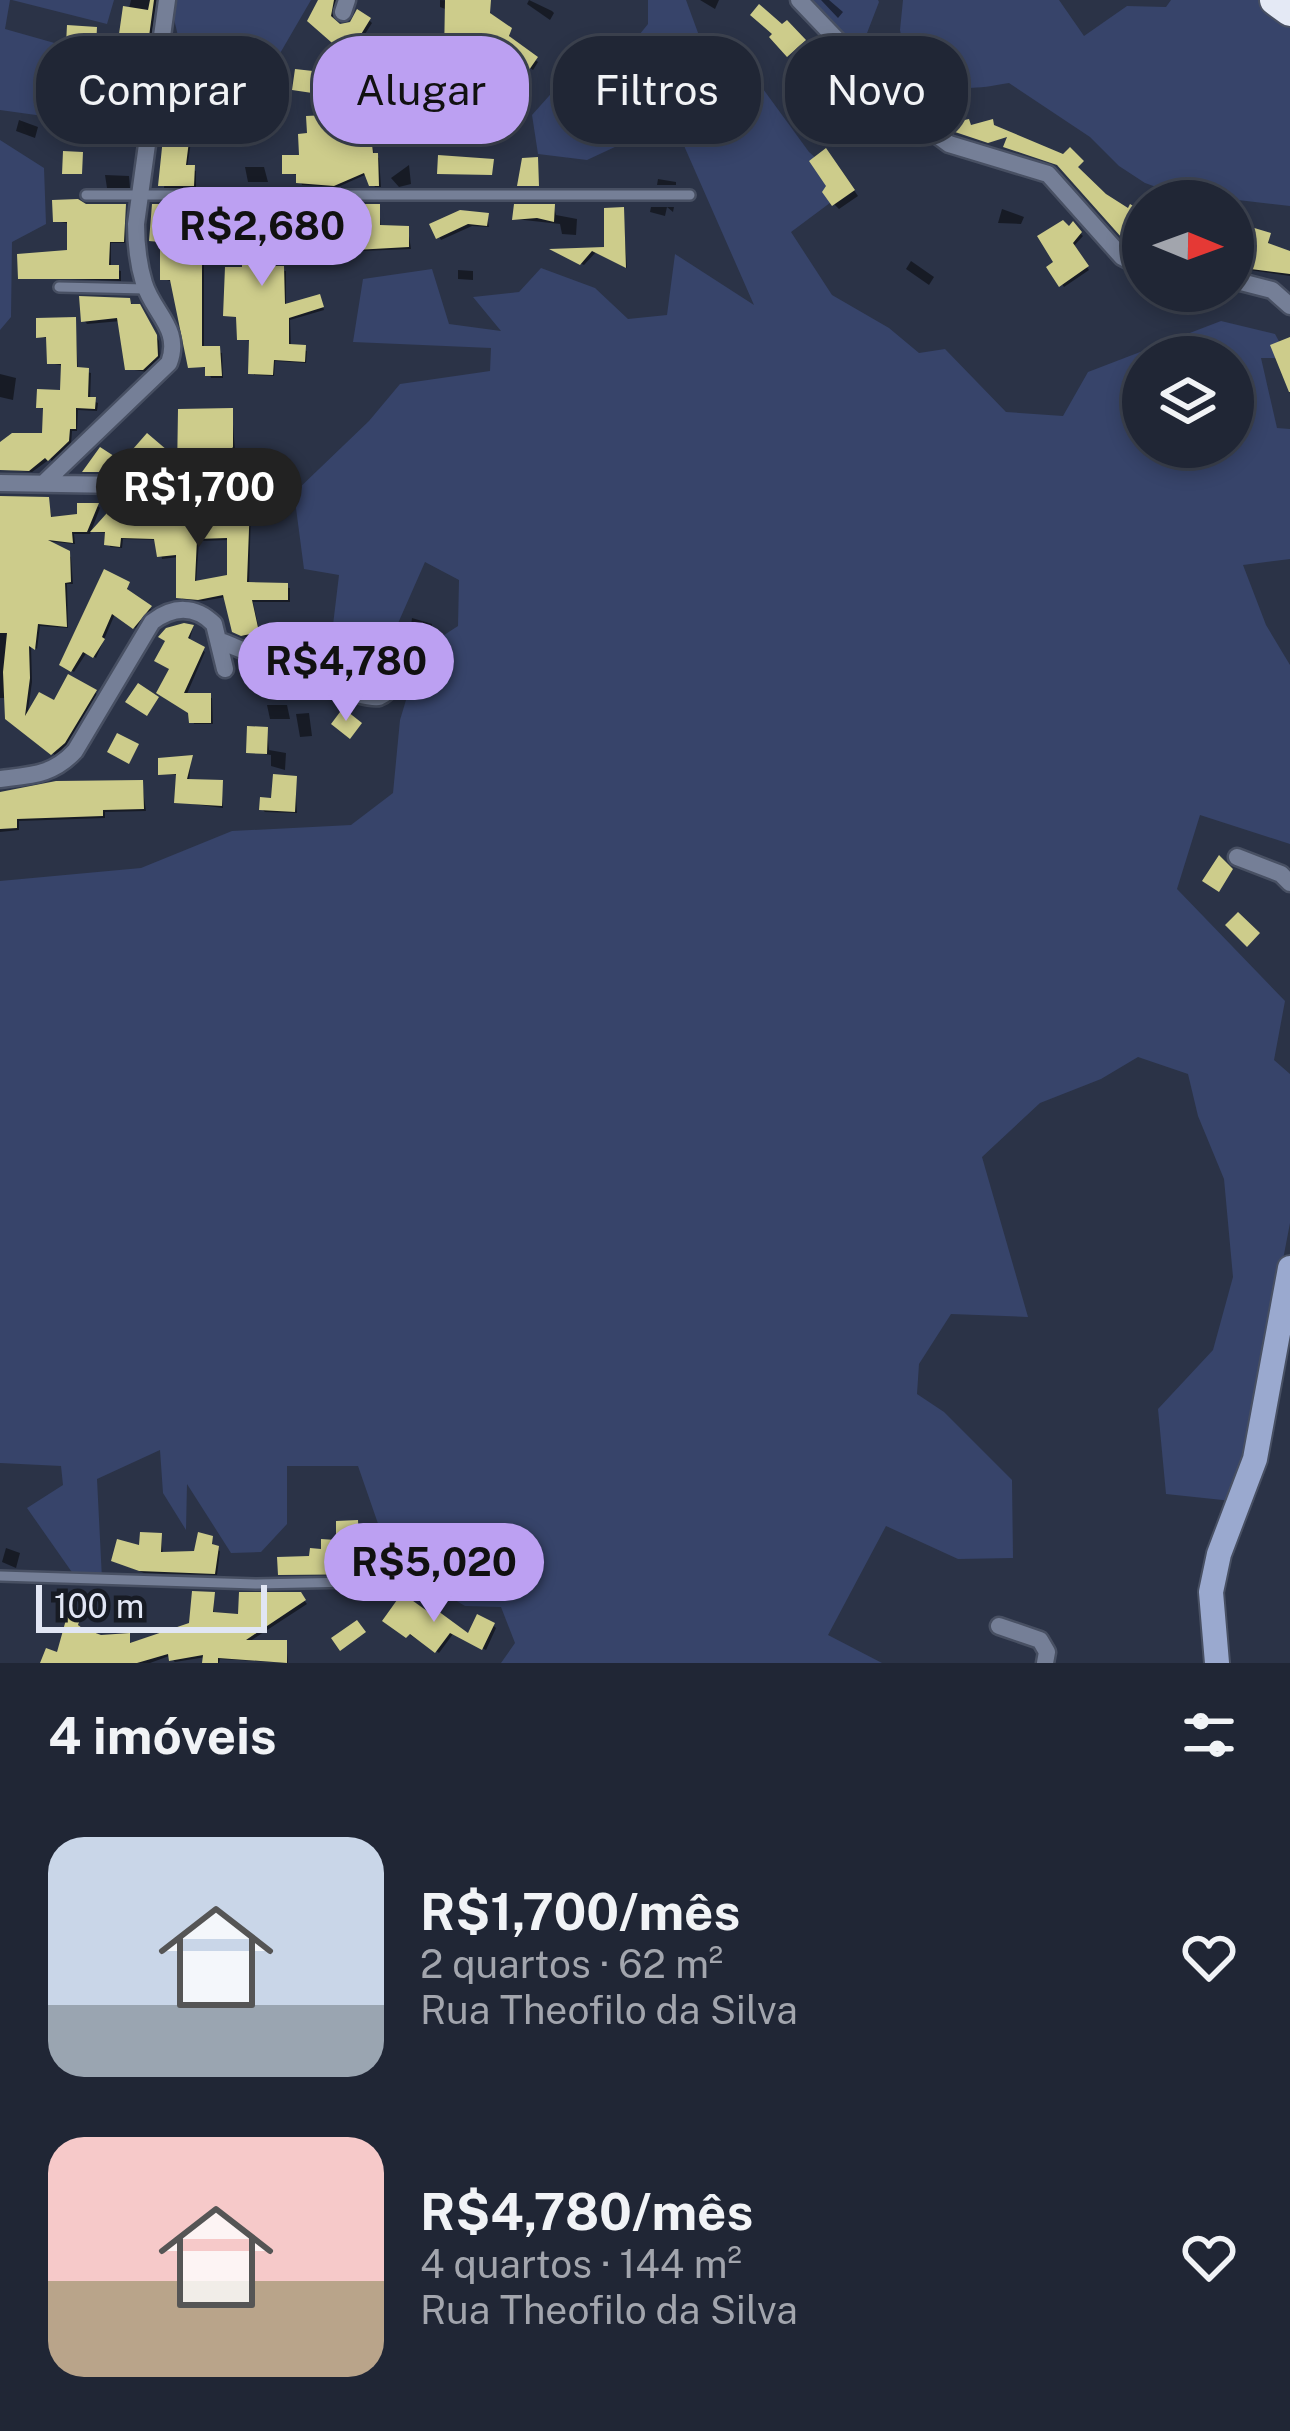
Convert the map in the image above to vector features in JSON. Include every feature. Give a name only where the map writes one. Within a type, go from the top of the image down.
[{"type":"highway","points":[[1275,0],[1290,10]]},
{"type":"street","points":[[46,481],[169,363],[174,338],[146,289],[137,253],[140,195],[166,0]]},
{"type":"street","points":[[799,0],[906,112],[950,145],[1048,174],[1122,257]]},
{"type":"street","points":[[1254,285],[1272,290],[1290,306]]},
{"type":"street","points":[[0,483],[182,486],[274,481]]},
{"type":"street","points":[[0,779],[49,773],[61,766],[75,751],[152,622],[169,610],[205,614],[214,624],[225,669]]},
{"type":"street","points":[[218,640],[338,691],[371,699],[391,690],[416,643]]},
{"type":"street","points":[[1238,857],[1281,874],[1290,883]]},
{"type":"street","points":[[1217,1663],[1211,1592],[1219,1554],[1255,1459],[1290,1268]]},
{"type":"street","points":[[999,1626],[1040,1640],[1047,1652],[1045,1663]]},
{"type":"lane","points":[[86,195],[690,195]]},
{"type":"lane","points":[[59,287],[146,289]]},
{"type":"lane","points":[[0,1576],[233,1584],[353,1582]]},
{"type":"shaded area","points":[[0,0],[10,0],[5,29],[36,38],[36,115],[0,110]]},
{"type":"shaded area","points":[[12,0],[114,0],[107,24]]},
{"type":"shaded area","points":[[176,0],[311,0],[289,38],[178,36],[173,15]]},
{"type":"shaded area","points":[[648,0],[686,0],[699,36],[638,36],[648,24]]},
{"type":"shaded area","points":[[804,0],[879,2],[866,36],[846,36]]},
{"type":"shaded area","points":[[903,0],[1059,0],[1084,36],[1127,6],[1166,7],[1171,0],[1259,0],[1290,22],[1290,206],[1254,202],[1254,180],[1140,180],[1090,137],[1009,83],[968,88],[968,36],[901,36]]},
{"type":"shaded area","points":[[761,86],[785,119],[785,144],[803,144],[850,188],[791,232],[832,295],[889,328],[919,353],[945,349],[1006,412],[1063,416],[1088,372],[1122,359],[1122,468],[1254,468],[1254,336],[1182,336],[1221,321],[1275,334],[1288,358],[1261,358],[1277,428],[1290,429],[1290,559],[1243,565],[1266,625],[1290,665],[1290,844],[1200,815],[1177,889],[1285,1001],[1274,1060],[1290,1074],[1290,1223],[1232,1501],[1166,1494],[1158,1409],[1213,1350],[1233,1277],[1224,1179],[1198,1116],[1188,1074],[1138,1057],[1101,1079],[1040,1103],[982,1157],[1028,1317],[951,1314],[919,1364],[917,1394],[944,1412],[1012,1480],[1013,1558],[958,1559],[886,1526],[828,1635],[882,1663],[501,1663],[515,1643],[501,1607],[465,1606],[428,1584],[383,1538],[358,1466],[287,1466],[287,1524],[261,1552],[231,1553],[187,1484],[186,1530],[163,1493],[160,1450],[97,1479],[102,1579],[76,1578],[27,1508],[63,1485],[61,1466],[0,1463],[0,881],[141,868],[232,831],[351,825],[393,793],[400,720],[421,650],[458,626],[459,580],[425,562],[377,671],[359,672],[290,648],[289,627],[333,625],[339,575],[304,569],[294,493],[400,384],[490,371],[491,348],[353,342],[363,279],[432,269],[449,324],[501,331],[473,297],[519,292],[541,268],[595,288],[628,319],[667,315],[675,254],[754,305],[684,144],[761,144]]},
{"type":"shaded area","points":[[553,91],[553,144],[621,144],[587,160],[538,154],[532,115]]},
{"type":"shaded area","points":[[0,140],[44,168],[46,224],[12,242],[11,317],[0,330]]},
{"type":"building","points":[[154,0],[149,36],[119,36],[123,6],[148,10]]},
{"type":"building","points":[[318,0],[334,0],[331,16],[340,24],[350,22],[357,9],[371,18],[360,36],[324,36],[307,21]]},
{"type":"building","points":[[445,0],[491,0],[490,13],[512,28],[509,36],[444,36]]},
{"type":"building","points":[[759,4],[782,24],[787,20],[802,36],[785,36],[785,55],[769,37],[772,34],[750,15]]},
{"type":"building","points":[[67,25],[97,27],[97,36],[66,36]]},
{"type":"building","points":[[295,69],[313,71],[313,93],[292,90]]},
{"type":"building","points":[[306,116],[313,116],[313,144],[372,144],[373,153],[378,153],[379,186],[369,186],[364,173],[334,186],[296,183],[296,174],[282,174],[282,155],[299,155],[298,134],[307,133]]},
{"type":"building","points":[[968,119],[971,125],[993,119],[994,125],[1063,154],[1070,147],[1084,161],[1078,167],[1122,204],[1122,238],[1057,165],[1003,147],[1007,137],[988,143],[968,136]]},
{"type":"building","points":[[162,144],[189,144],[186,165],[195,165],[194,186],[158,186]]},
{"type":"building","points":[[826,148],[855,190],[832,206],[822,192],[826,186],[809,161]]},
{"type":"building","points":[[63,151],[83,152],[82,174],[62,174]]},
{"type":"building","points":[[438,155],[494,159],[492,175],[437,174]]},
{"type":"building","points":[[538,157],[539,186],[517,186],[522,158]]},
{"type":"building","points":[[78,199],[86,204],[126,204],[124,242],[110,242],[109,265],[119,265],[119,279],[18,279],[17,254],[67,250],[67,222],[53,222],[52,200]]},
{"type":"building","points":[[152,204],[194,204],[192,247],[202,247],[202,346],[220,346],[222,376],[205,376],[205,367],[188,368],[170,280],[160,280],[160,242],[149,241]]},
{"type":"building","points":[[264,204],[291,204],[275,211],[306,210],[306,231],[287,231],[288,222],[263,222],[263,266],[284,266],[285,304],[320,294],[324,307],[289,318],[289,344],[306,345],[305,362],[274,360],[273,375],[248,374],[249,340],[237,340],[236,317],[223,316],[225,267],[242,267],[242,225],[216,229],[213,210],[264,209]]},
{"type":"building","points":[[357,204],[380,204],[380,225],[409,226],[409,247],[355,250],[355,232],[332,233],[331,209],[357,208]]},
{"type":"building","points":[[514,204],[555,204],[554,222],[512,220]]},
{"type":"building","points":[[624,207],[626,268],[592,251],[580,265],[549,249],[604,247],[604,208]]},
{"type":"building","points":[[460,210],[489,213],[487,226],[468,224],[436,239],[429,224]]},
{"type":"building","points":[[1063,220],[1069,226],[1073,221],[1082,232],[1073,243],[1089,266],[1059,287],[1046,267],[1053,262],[1037,236]]},
{"type":"building","points":[[1254,228],[1271,233],[1268,243],[1290,251],[1290,274],[1254,269]]},
{"type":"building","points":[[79,296],[130,298],[131,304],[140,304],[157,335],[158,356],[143,370],[125,370],[117,318],[81,322]]},
{"type":"building","points":[[76,317],[77,367],[89,368],[88,397],[96,397],[95,409],[76,408],[76,429],[70,429],[69,441],[48,461],[45,458],[29,471],[0,470],[0,442],[12,433],[42,433],[43,408],[36,408],[37,389],[60,390],[61,364],[47,364],[46,337],[36,338],[36,318]]},
{"type":"building","points":[[1290,337],[1290,392],[1289,392],[1270,345]]},
{"type":"building","points":[[233,408],[233,447],[214,472],[205,472],[189,459],[177,473],[178,409]]},
{"type":"building","points":[[147,433],[174,456],[159,473],[128,472],[119,465]]},
{"type":"building","points":[[100,447],[117,458],[112,472],[82,472]]},
{"type":"building","points":[[0,496],[49,497],[51,517],[77,514],[77,503],[99,503],[87,532],[72,532],[73,543],[48,540],[70,551],[71,582],[65,583],[67,627],[38,624],[35,650],[29,646],[25,716],[39,692],[54,700],[68,674],[97,690],[65,743],[51,755],[5,719],[7,633],[0,633]]},
{"type":"building","points":[[220,497],[220,501],[250,503],[247,582],[288,583],[288,600],[252,600],[259,632],[241,636],[232,632],[223,595],[176,598],[176,555],[157,557],[154,539],[121,538],[120,547],[104,545],[105,532],[90,532],[115,504],[129,505],[129,498]],"holes":[[[227,538],[227,575],[195,581],[197,539]]]},
{"type":"building","points":[[104,569],[130,582],[127,589],[152,606],[133,629],[112,614],[93,658],[83,652],[71,672],[59,665]]},
{"type":"building","points":[[194,625],[188,638],[205,647],[184,693],[211,693],[211,723],[189,723],[188,713],[156,693],[169,669],[154,661],[165,641],[158,637],[166,628]]},
{"type":"building","points":[[138,683],[159,697],[147,716],[125,702]]},
{"type":"building","points":[[343,708],[362,723],[350,739],[331,724]]},
{"type":"building","points":[[247,726],[268,727],[267,754],[246,753]]},
{"type":"building","points":[[117,733],[139,744],[129,764],[107,752]]},
{"type":"building","points":[[193,755],[187,779],[223,780],[222,806],[174,803],[176,774],[158,775],[158,758]]},
{"type":"building","points":[[273,774],[297,776],[295,812],[259,810],[260,797],[271,798]]},
{"type":"building","points":[[143,780],[144,809],[103,810],[103,816],[17,819],[17,828],[0,829],[0,792],[56,781]]},
{"type":"building","points":[[1219,855],[1233,869],[1219,892],[1202,881]]},
{"type":"building","points":[[1238,912],[1260,933],[1247,947],[1225,925]]},
{"type":"building","points":[[358,1520],[359,1542],[388,1547],[388,1574],[278,1575],[277,1557],[309,1556],[310,1548],[321,1549],[321,1539],[336,1540],[336,1521]]},
{"type":"building","points":[[140,1532],[162,1533],[161,1552],[194,1551],[198,1532],[213,1536],[212,1544],[219,1546],[215,1574],[139,1571],[111,1561],[117,1539],[139,1545]]},
{"type":"building","points":[[192,1591],[215,1592],[213,1612],[238,1614],[239,1592],[301,1592],[306,1600],[246,1640],[287,1640],[287,1663],[218,1658],[218,1663],[202,1663],[203,1655],[169,1661],[168,1654],[137,1663],[40,1663],[46,1648],[57,1652],[67,1616],[80,1619],[78,1625],[101,1635],[130,1633],[130,1643],[189,1623]]},
{"type":"building","points":[[402,1593],[468,1633],[477,1614],[495,1623],[482,1650],[450,1633],[435,1653],[382,1621]]},
{"type":"building","points":[[357,1620],[366,1632],[340,1651],[331,1638]]}]
